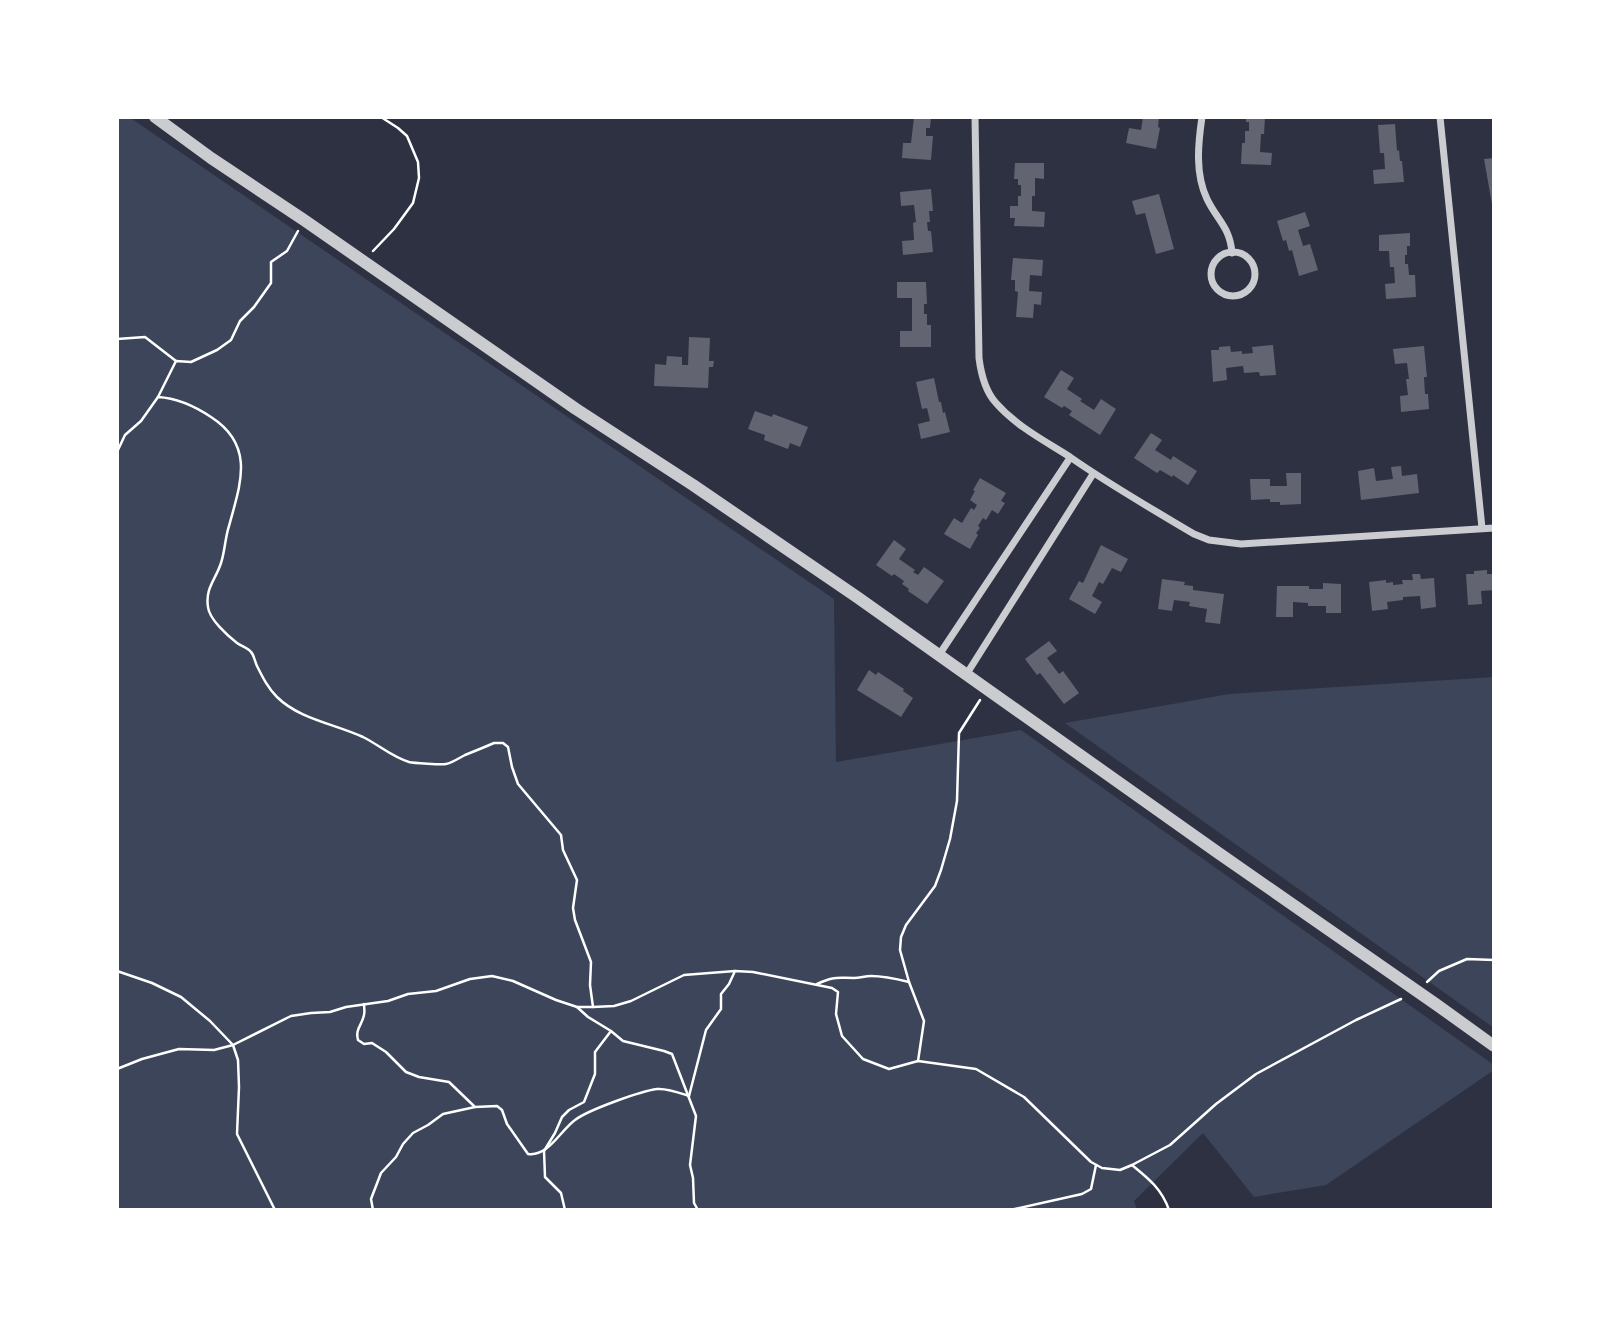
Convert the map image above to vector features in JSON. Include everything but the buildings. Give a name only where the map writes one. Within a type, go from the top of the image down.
[{"type":"street","points":[[155,117],[576,409],[858,597],[993,695],[1494,1046]]},
{"type":"street","points":[[975,117],[979,358],[981,372],[994,401],[1007,414],[1093,474],[1194,534],[1209,540],[1241,544],[1494,528]]},
{"type":"street","points":[[1202,117],[1198,144],[1202,183],[1208,200],[1231,238],[1232,253]]},
{"type":"street","points":[[1440,117],[1482,528]]},
{"type":"street","points":[[1232,253],[1247,257],[1255,274],[1251,286],[1244,293],[1227,296],[1213,284],[1211,269],[1218,258],[1232,253]]},
{"type":"street","points":[[939,655],[1070,457]]},
{"type":"street","points":[[966,675],[1093,474]]},
{"type":"path","points":[[363,261],[394,229],[413,203],[419,178],[418,162],[407,136],[381,117]]},
{"type":"path","points":[[117,339],[145,337],[176,361],[191,362],[217,350],[231,340],[240,321],[271,283],[271,262],[287,251],[304,220]]},
{"type":"path","points":[[117,452],[125,435],[141,421],[158,397],[176,361]]},
{"type":"path","points":[[158,397],[170,398],[220,423],[235,441],[240,455],[241,477],[235,506],[220,566],[208,593],[211,618],[238,644],[251,652],[264,681],[280,700],[292,708],[372,741],[392,755],[412,763],[445,764],[495,743],[503,743],[508,747],[518,784],[561,835],[564,850],[577,880],[573,908],[591,962],[593,1007]]},
{"type":"path","points":[[918,1061],[924,1021],[900,950],[901,937],[906,925],[935,886],[942,870],[957,801],[959,733],[980,700],[993,695]]},
{"type":"path","points":[[117,1069],[179,1049],[214,1050],[233,1045],[291,1016],[388,1001],[408,994],[436,991],[470,979],[492,976],[513,981],[577,1007],[593,1007],[614,1006],[631,1001],[684,975],[753,972],[832,988],[838,992],[836,1014],[842,1035],[863,1059],[888,1069],[918,1061],[976,1069],[1024,1097],[1091,1162],[1102,1168],[1120,1170],[1170,1144],[1256,1074],[1344,1026],[1418,991],[1438,971],[1467,959],[1494,960]]},
{"type":"path","points":[[117,971],[181,997],[233,1045],[238,1060],[237,1134],[275,1210]]},
{"type":"path","points":[[689,1096],[706,1030],[720,1009],[721,994],[735,971]]},
{"type":"path","points":[[815,985],[838,977],[870,976],[909,982]]},
{"type":"path","points":[[364,1004],[364,1016],[356,1034],[358,1040],[364,1044],[372,1043],[386,1052],[406,1072],[449,1082],[475,1107]]},
{"type":"path","points":[[577,1007],[623,1041],[672,1054],[696,1116],[690,1165],[694,1203],[698,1210]]},
{"type":"path","points":[[565,1210],[561,1193],[545,1177],[544,1151],[562,1117],[584,1102],[595,1074],[595,1052],[611,1031]]},
{"type":"path","points":[[373,1210],[371,1199],[381,1172],[413,1133],[443,1114],[475,1107],[497,1106],[528,1154],[535,1155],[544,1151],[575,1119],[599,1108],[659,1089],[689,1096]]},
{"type":"path","points":[[1010,1210],[1082,1194],[1091,1189],[1096,1165]]},
{"type":"path","points":[[1132,1165],[1153,1182],[1165,1197],[1169,1210]]},
{"type":"shaded area","points":[[117,117],[129,117],[834,599],[836,762],[1021,730],[1494,1065],[1494,1070],[1326,1185],[1254,1197],[1203,1133],[1134,1201],[1137,1210],[117,1210]]},
{"type":"shaded area","points":[[1494,677],[1494,1028],[1065,723],[1229,694]]}]
